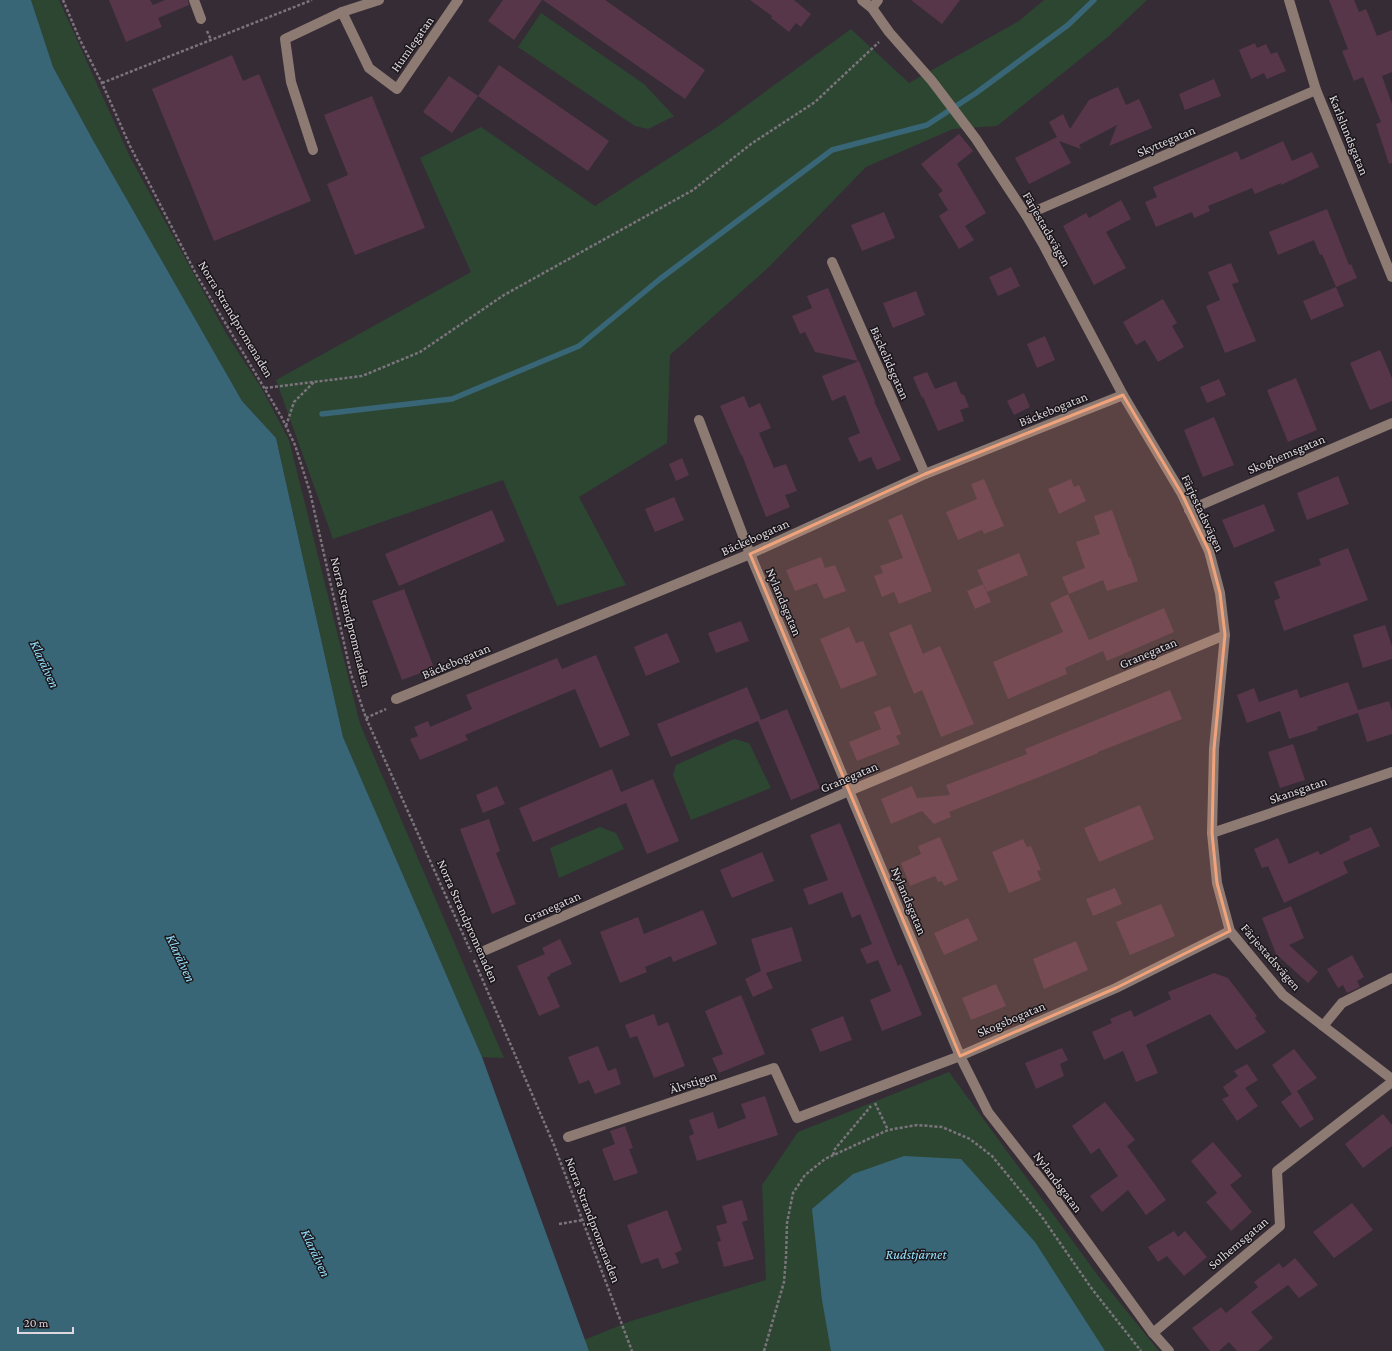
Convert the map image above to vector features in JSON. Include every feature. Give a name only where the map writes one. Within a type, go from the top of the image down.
[{"type":"street","points":[[194,0],[201,19]]},
{"type":"street","points":[[313,150],[291,82],[285,39],[342,12],[379,0]]},
{"type":"street","name":"Humlegatan","points":[[342,12],[369,68],[397,89],[458,0]]},
{"type":"street","name":"Färjestadsvägen","points":[[862,0],[875,4],[889,32],[932,80],[976,139],[1026,215],[1043,244],[1123,395],[1182,494],[1211,558],[1220,593],[1225,635],[1214,749],[1212,833],[1217,883],[1230,931],[1283,994],[1392,1080]]},
{"type":"street","name":"Karlslundsgatan","points":[[1290,0],[1316,90],[1392,277]]},
{"type":"street","name":"Skyttegatan","points":[[1026,215],[1316,90]]},
{"type":"street","name":"Bäckelidsgatan","points":[[832,262],[924,474]]},
{"type":"street","name":"Bäckebogatan","points":[[396,699],[750,554],[924,474],[1123,395]]},
{"type":"street","name":"Nylandsgatan","points":[[699,420],[750,554],[960,1056],[988,1112],[1049,1190],[1153,1333],[1169,1351]]},
{"type":"street","name":"Skoghemsgatan","points":[[1189,510],[1392,423]]},
{"type":"street","name":"Granegatan","points":[[486,950],[849,791],[1225,635]]},
{"type":"street","name":"Skansgatan","points":[[1212,833],[1392,772]]},
{"type":"street","name":"Skogsbogatan","points":[[797,1118],[960,1056],[1116,988],[1230,931]]},
{"type":"street","points":[[1323,1026],[1342,1003],[1392,978]]},
{"type":"street","name":"Älvstigen","points":[[568,1137],[774,1068],[797,1118]]},
{"type":"street","name":"Solhemsgatan","points":[[1153,1333],[1280,1226],[1277,1171],[1392,1080]]},
{"type":"path","name":"Norra Strandpromenaden","points":[[63,0],[80,40],[102,83],[130,146],[196,274],[265,388],[296,444],[310,492],[351,674],[366,718],[476,964],[554,1145],[632,1351]]},
{"type":"path","points":[[102,83],[312,0]]},
{"type":"path","points":[[265,388],[362,376],[420,352],[504,296],[693,190],[751,144],[815,102],[889,32]]},
{"type":"path","points":[[286,426],[294,402],[315,382]]},
{"type":"path","points":[[366,718],[394,706],[396,699]]},
{"type":"path","points":[[833,1155],[835,1149],[874,1102],[888,1130]]},
{"type":"path","points":[[764,1351],[784,1282],[787,1223],[793,1194],[805,1175],[825,1159],[888,1130],[916,1125],[942,1127],[970,1139],[992,1156],[1042,1217],[1092,1289],[1141,1351]]},
{"type":"path","points":[[559,1224],[582,1220]]},
{"type":"highlighted area","points":[[1123,395],[1182,494],[1209,551],[1220,593],[1225,635],[1214,749],[1212,833],[1217,883],[1230,931],[1116,988],[960,1056],[750,554],[925,474]]},
{"type":"green space","points":[[31,0],[59,0],[130,157],[227,335],[262,389],[289,440],[360,724],[504,1058],[482,1057],[343,737],[276,438],[242,401],[94,142],[53,67]]},
{"type":"green space","points":[[1044,0],[1147,0],[1109,36],[997,126],[953,129],[866,167],[769,267],[670,355],[667,443],[579,497],[626,585],[557,606],[503,480],[333,539],[276,380],[471,272],[420,158],[481,127],[595,206],[717,127],[851,29],[909,83],[1019,21]]},
{"type":"green space","points":[[541,13],[644,84],[674,116],[648,129],[635,126],[518,47]]},
{"type":"green space","points":[[734,739],[749,743],[771,788],[691,820],[673,775],[676,765]]},
{"type":"green space","points":[[600,827],[616,833],[624,849],[559,878],[550,848]]},
{"type":"green space","points":[[949,1072],[1099,1277],[1159,1351],[589,1351],[584,1340],[631,1321],[766,1280],[762,1185],[798,1132]]},
{"type":"water","name":"Klarälven","points":[[0,0],[31,0],[53,67],[94,142],[242,401],[276,438],[343,737],[482,1057],[589,1351],[0,1351]]},
{"type":"water","name":"Rudstjärnet","points":[[904,1156],[961,1159],[1035,1242],[1105,1351],[831,1351],[822,1300],[812,1209],[853,1174]]},
{"type":"building","points":[[109,0],[150,0],[153,5],[165,0],[188,0],[189,5],[158,18],[162,27],[126,42]]},
{"type":"building","points":[[503,0],[542,0],[514,40],[488,21]]},
{"type":"building","points":[[543,0],[605,0],[705,70],[685,99]]},
{"type":"building","points":[[750,0],[794,0],[811,14],[801,27],[796,23],[789,32],[771,18],[772,16]]},
{"type":"building","points":[[911,0],[960,0],[942,24]]},
{"type":"building","points":[[1329,0],[1354,0],[1359,12],[1366,9],[1377,36],[1392,30],[1392,72],[1382,76],[1392,104],[1392,163],[1389,164],[1376,124],[1381,122],[1363,77],[1354,81],[1342,51],[1348,49]]},
{"type":"building","points":[[1255,43],[1257,48],[1266,44],[1271,54],[1277,52],[1286,71],[1267,79],[1264,73],[1251,79],[1239,50]]},
{"type":"building","points":[[232,55],[243,81],[259,74],[311,201],[214,241],[152,89]]},
{"type":"building","points":[[499,65],[609,141],[588,171],[478,96]]},
{"type":"building","points":[[449,76],[478,96],[452,133],[423,112]]},
{"type":"building","points":[[1214,79],[1221,96],[1185,110],[1179,94]]},
{"type":"building","points":[[1118,87],[1126,105],[1139,99],[1152,128],[1109,146],[1117,125],[1079,145],[1081,149],[1059,141],[1071,163],[1029,184],[1015,158],[1057,137],[1049,122],[1063,114],[1070,129],[1089,100]]},
{"type":"building","points":[[372,96],[425,228],[355,255],[327,184],[348,175],[324,115]]},
{"type":"building","points":[[959,134],[973,151],[957,164],[986,213],[965,226],[974,240],[959,249],[939,216],[948,210],[938,194],[943,191],[921,164]]},
{"type":"building","points":[[1283,141],[1292,161],[1312,152],[1319,167],[1281,185],[1281,183],[1255,194],[1252,188],[1208,206],[1210,211],[1194,218],[1192,212],[1156,227],[1145,202],[1157,197],[1153,187],[1237,151],[1241,160]]},
{"type":"building","points":[[1121,200],[1131,219],[1106,232],[1126,268],[1094,285],[1063,226],[1086,213],[1089,218]]},
{"type":"building","points":[[1327,209],[1349,265],[1351,264],[1357,278],[1336,287],[1322,254],[1320,255],[1314,240],[1278,255],[1269,232]]},
{"type":"building","points":[[884,212],[895,238],[862,251],[851,225]]},
{"type":"building","points":[[1231,263],[1239,282],[1232,284],[1256,341],[1225,353],[1206,306],[1220,300],[1208,272]]},
{"type":"building","points":[[1011,267],[1020,286],[998,296],[989,277]]},
{"type":"building","points":[[1336,287],[1344,306],[1311,320],[1303,301]]},
{"type":"building","points":[[828,288],[858,361],[815,352],[805,332],[800,334],[792,316],[812,308],[807,296]]},
{"type":"building","points":[[916,291],[925,315],[893,328],[883,303]]},
{"type":"building","points":[[1163,299],[1177,323],[1172,326],[1184,347],[1158,362],[1145,340],[1136,345],[1123,322]]},
{"type":"building","points":[[1045,336],[1055,360],[1037,368],[1027,344]]},
{"type":"building","points":[[1380,350],[1392,378],[1392,401],[1370,410],[1350,363]]},
{"type":"building","points":[[859,361],[874,401],[901,460],[877,470],[871,457],[859,462],[848,438],[860,433],[845,395],[832,401],[822,376]]},
{"type":"building","points":[[927,372],[935,389],[956,381],[961,394],[964,395],[969,407],[960,410],[964,421],[938,431],[913,377]]},
{"type":"building","points":[[1296,378],[1317,430],[1288,442],[1267,390]]},
{"type":"building","points":[[1219,379],[1226,395],[1207,403],[1200,387]]},
{"type":"building","points":[[1024,393],[1030,407],[1014,415],[1007,401]]},
{"type":"building","points":[[744,396],[749,408],[760,403],[771,428],[759,433],[774,468],[786,464],[797,491],[785,495],[790,507],[766,517],[742,455],[720,406]]},
{"type":"building","points":[[1214,417],[1234,465],[1203,477],[1184,430]]},
{"type":"building","points":[[682,458],[689,475],[676,481],[669,464]]},
{"type":"building","points":[[1338,476],[1349,504],[1307,520],[1297,493]]},
{"type":"building","points":[[984,479],[1004,526],[984,534],[982,530],[958,540],[946,512],[977,499],[971,484]]},
{"type":"building","points":[[1071,479],[1074,487],[1079,485],[1086,501],[1059,514],[1048,489]]},
{"type":"building","points":[[674,497],[684,520],[655,532],[645,509]]},
{"type":"building","points":[[1264,504],[1275,531],[1234,548],[1222,520]]},
{"type":"building","points":[[492,510],[505,541],[399,586],[385,554]]},
{"type":"building","points":[[1112,510],[1138,581],[1107,591],[1103,580],[1069,594],[1062,577],[1085,568],[1076,542],[1100,534],[1094,516]]},
{"type":"building","points":[[902,514],[932,591],[899,604],[894,592],[882,597],[874,576],[883,573],[880,566],[903,558],[888,520]]},
{"type":"building","points":[[1348,548],[1368,600],[1284,631],[1274,601],[1280,598],[1274,582],[1321,565],[1319,559]]},
{"type":"building","points":[[1019,553],[1028,575],[987,592],[977,570]]},
{"type":"building","points":[[821,557],[825,568],[835,565],[846,591],[824,599],[817,583],[795,591],[786,570]]},
{"type":"building","points":[[983,584],[991,602],[975,609],[967,591]]},
{"type":"building","points":[[404,589],[434,668],[402,680],[372,601]]},
{"type":"building","points":[[1068,594],[1089,640],[1164,608],[1174,632],[1107,661],[1103,651],[1065,668],[1067,674],[1008,699],[993,662],[1063,632],[1050,603]]},
{"type":"building","points":[[741,621],[749,641],[716,653],[708,633]]},
{"type":"building","points":[[911,624],[923,654],[940,646],[974,724],[941,737],[922,690],[914,694],[889,633]]},
{"type":"building","points":[[1385,625],[1392,646],[1392,659],[1363,668],[1353,635]]},
{"type":"building","points":[[849,627],[856,643],[863,641],[877,675],[841,689],[820,639]]},
{"type":"building","points":[[667,633],[680,662],[646,676],[634,647]]},
{"type":"building","points":[[596,655],[630,735],[600,748],[575,689],[465,735],[468,740],[420,760],[410,739],[418,736],[414,727],[428,721],[430,727],[472,709],[466,695],[557,658],[562,669]]},
{"type":"building","points":[[1348,682],[1358,710],[1389,701],[1392,711],[1392,734],[1367,742],[1358,713],[1317,727],[1318,730],[1289,739],[1280,711],[1247,723],[1237,695],[1254,688],[1259,702],[1297,689],[1300,698]]},
{"type":"building","points":[[747,687],[761,720],[787,709],[820,788],[791,800],[758,721],[671,757],[657,724]]},
{"type":"building","points":[[1170,690],[1182,719],[949,812],[951,817],[934,824],[922,811],[891,824],[881,799],[912,786],[917,798],[950,795],[946,785],[1027,754],[1025,749]]},
{"type":"building","points":[[890,706],[901,734],[896,736],[900,744],[857,761],[849,742],[881,729],[874,712]]},
{"type":"building","points":[[1293,744],[1305,780],[1280,788],[1268,752]]},
{"type":"building","points":[[612,769],[621,792],[653,779],[679,841],[647,854],[626,803],[533,842],[519,808]]},
{"type":"building","points":[[497,786],[505,804],[483,813],[476,795]]},
{"type":"building","points":[[1140,805],[1154,839],[1099,862],[1084,828]]},
{"type":"building","points":[[489,819],[500,851],[496,853],[516,904],[492,914],[460,829]]},
{"type":"building","points":[[840,823],[898,966],[901,964],[922,1015],[882,1031],[870,1000],[891,991],[878,960],[867,964],[860,949],[872,944],[860,914],[852,918],[842,892],[809,905],[803,889],[828,880],[810,835]]},
{"type":"building","points":[[1371,827],[1380,846],[1343,862],[1348,873],[1284,903],[1268,866],[1262,868],[1254,849],[1278,838],[1289,864],[1318,851],[1320,855],[1350,840],[1349,836]]},
{"type":"building","points":[[940,837],[958,880],[944,886],[942,881],[938,882],[935,876],[910,886],[901,863],[921,854],[918,846]]},
{"type":"building","points":[[1023,839],[1027,847],[1031,846],[1041,870],[1037,871],[1041,880],[1009,893],[992,852]]},
{"type":"building","points":[[762,852],[774,881],[732,898],[720,870]]},
{"type":"building","points":[[1115,888],[1122,904],[1093,916],[1086,899]]},
{"type":"building","points":[[1161,904],[1175,936],[1130,955],[1116,922]]},
{"type":"building","points":[[1291,906],[1304,938],[1289,945],[1318,972],[1308,983],[1276,954],[1262,918]]},
{"type":"building","points":[[703,910],[717,944],[673,962],[671,956],[645,967],[647,972],[620,983],[600,932],[638,917],[644,934]]},
{"type":"building","points":[[968,918],[978,940],[944,955],[934,933]]},
{"type":"building","points":[[792,927],[802,961],[766,973],[773,988],[753,997],[745,979],[761,971],[751,939]]},
{"type":"building","points":[[560,939],[572,964],[550,974],[550,976],[547,977],[560,1007],[539,1016],[517,966],[545,954],[542,948]]},
{"type":"building","points":[[1076,941],[1088,970],[1044,989],[1033,959]]},
{"type":"building","points":[[1352,955],[1364,977],[1357,981],[1360,987],[1347,993],[1343,985],[1338,988],[1327,969]]},
{"type":"building","points":[[1214,973],[1228,978],[1257,1016],[1255,1018],[1266,1032],[1236,1050],[1210,1014],[1146,1045],[1158,1073],[1136,1082],[1123,1051],[1104,1060],[1092,1032],[1112,1023],[1110,1019],[1131,1010],[1134,1017],[1171,999],[1168,992]]},
{"type":"building","points":[[996,984],[1006,1006],[971,1020],[962,998]]},
{"type":"building","points":[[741,995],[765,1054],[719,1073],[712,1058],[723,1054],[705,1011]]},
{"type":"building","points":[[654,1014],[658,1026],[668,1022],[685,1066],[654,1078],[637,1036],[630,1038],[625,1025]]},
{"type":"building","points":[[843,1016],[852,1040],[820,1052],[811,1029]]},
{"type":"building","points":[[598,1046],[608,1071],[616,1068],[621,1084],[595,1094],[589,1080],[579,1084],[568,1057]]},
{"type":"building","points":[[1062,1048],[1068,1060],[1060,1064],[1064,1076],[1036,1089],[1025,1063]]},
{"type":"building","points":[[1294,1049],[1317,1078],[1297,1091],[1314,1119],[1300,1128],[1281,1102],[1292,1094],[1272,1065]]},
{"type":"building","points":[[1247,1064],[1258,1080],[1245,1088],[1258,1106],[1237,1121],[1222,1099],[1229,1096],[1223,1087],[1238,1076],[1234,1071]]},
{"type":"building","points":[[765,1096],[778,1135],[697,1161],[689,1136],[694,1134],[689,1120],[713,1112],[718,1129],[746,1118],[741,1104]]},
{"type":"building","points":[[1105,1102],[1135,1140],[1127,1146],[1166,1200],[1146,1215],[1128,1190],[1102,1212],[1090,1196],[1118,1176],[1099,1148],[1091,1154],[1072,1126]]},
{"type":"building","points":[[1383,1114],[1392,1125],[1392,1146],[1363,1168],[1345,1144]]},
{"type":"building","points":[[625,1126],[633,1148],[629,1149],[638,1173],[614,1181],[602,1149],[615,1144],[610,1131]]},
{"type":"building","points":[[1213,1142],[1242,1176],[1230,1185],[1252,1212],[1231,1231],[1206,1202],[1217,1193],[1191,1161]]},
{"type":"building","points":[[742,1200],[748,1220],[742,1222],[754,1259],[724,1267],[717,1242],[721,1241],[716,1226],[727,1223],[722,1206]]},
{"type":"building","points":[[1352,1203],[1373,1230],[1334,1258],[1313,1232]]},
{"type":"building","points":[[667,1210],[682,1250],[675,1253],[679,1263],[662,1269],[658,1258],[641,1264],[627,1225]]},
{"type":"building","points":[[1174,1231],[1178,1237],[1185,1231],[1207,1257],[1184,1276],[1167,1256],[1158,1262],[1148,1247]]},
{"type":"building","points":[[1295,1258],[1318,1285],[1299,1298],[1288,1285],[1251,1312],[1273,1338],[1258,1351],[1237,1351],[1229,1342],[1219,1351],[1210,1351],[1192,1328],[1221,1307],[1226,1313],[1258,1287],[1254,1282],[1279,1263],[1283,1268]]},
{"type":"waterway","points":[[322,414],[452,399],[579,346],[660,279],[832,150],[927,125],[976,93],[1068,25],[1094,0]]}]
